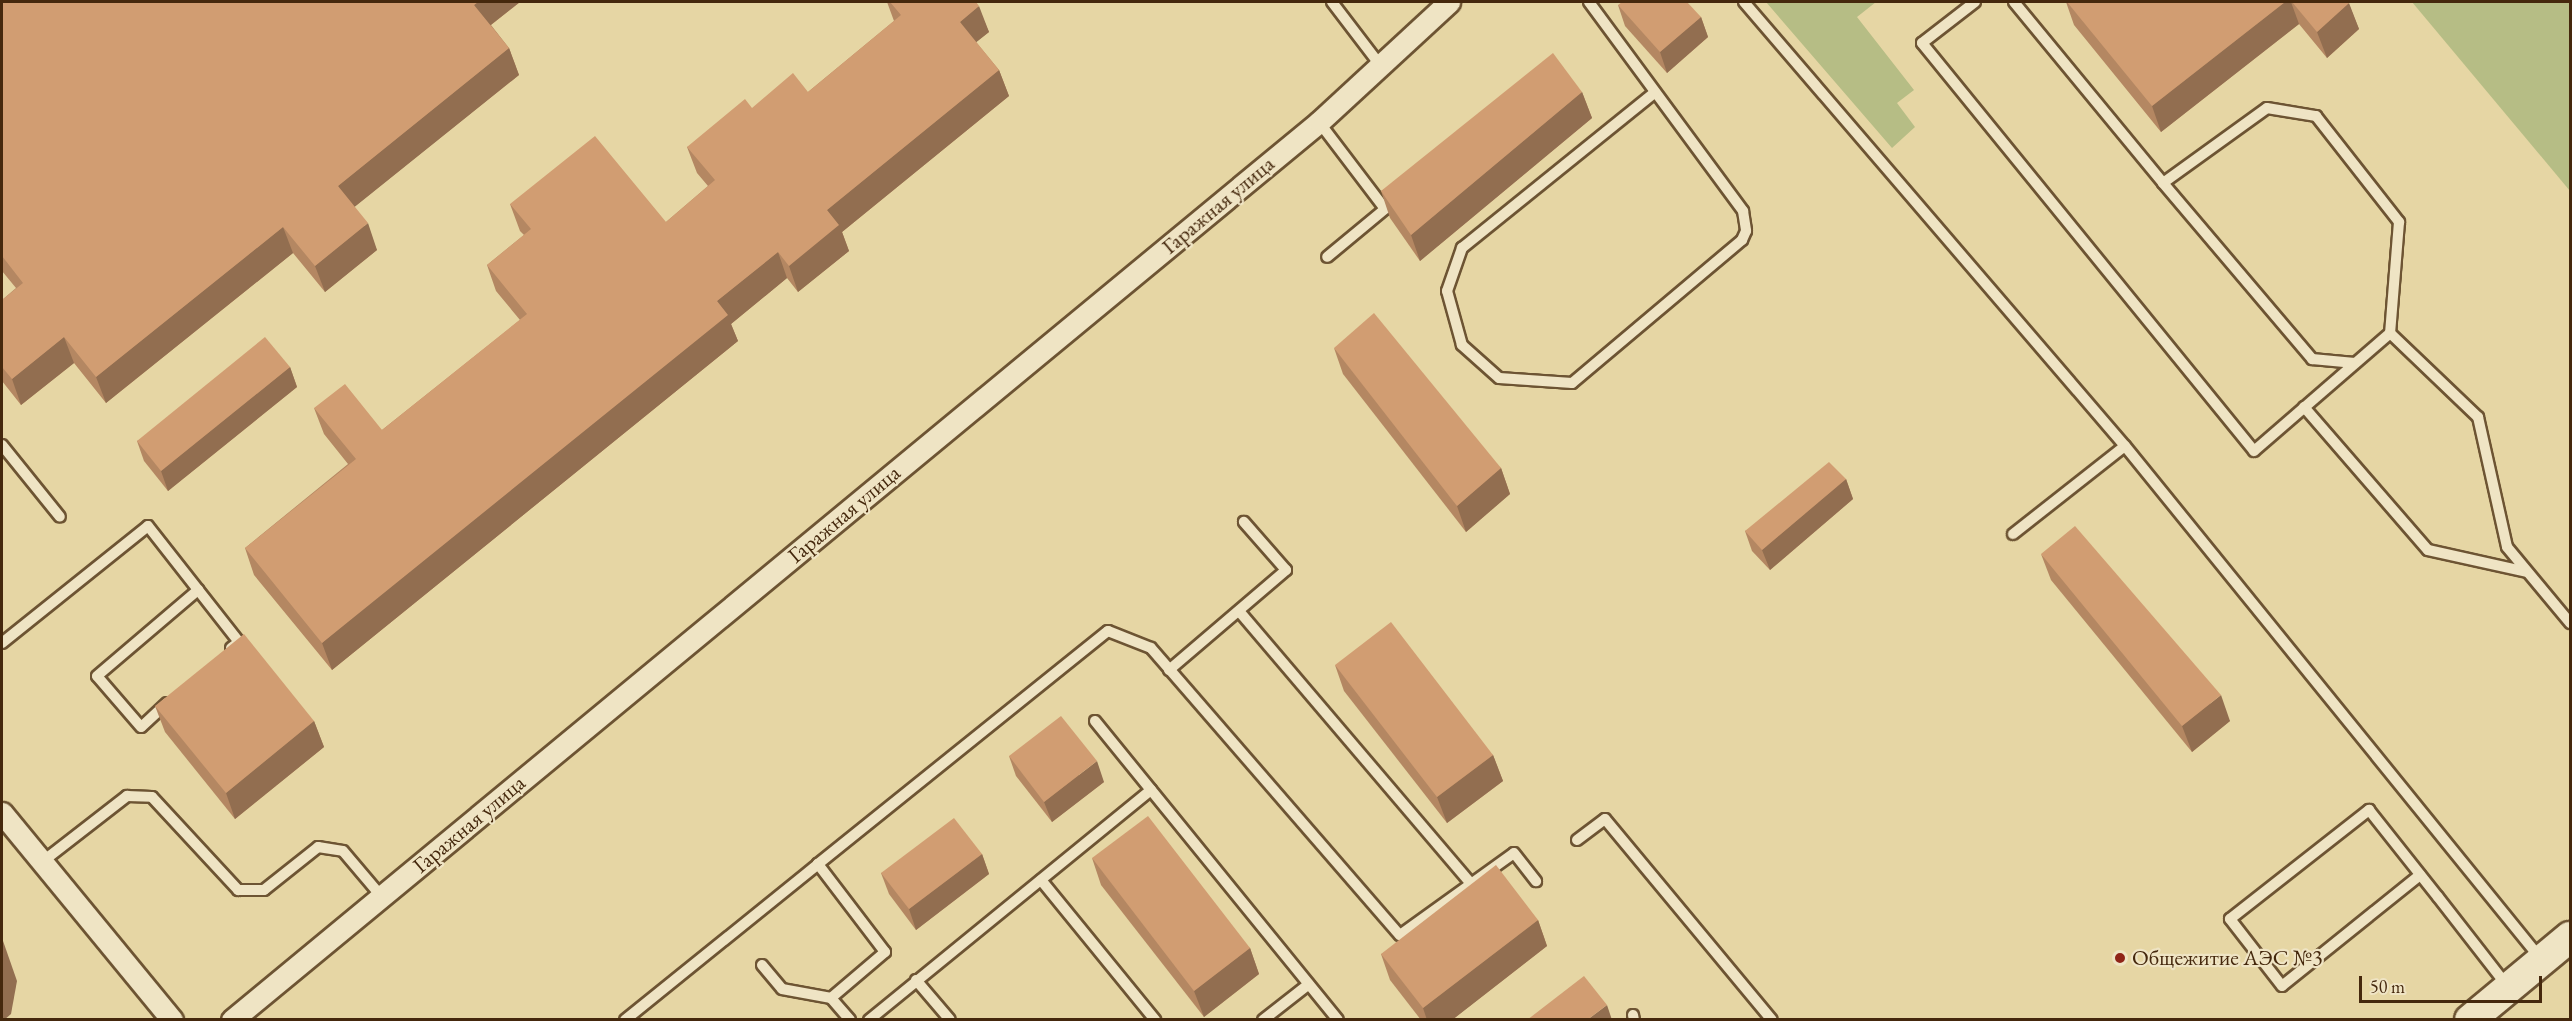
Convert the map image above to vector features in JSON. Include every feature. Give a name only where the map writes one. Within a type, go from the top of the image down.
[{"type":"main road","points":[[2470,1020],[2571,937]]},
{"type":"street","name":"Гаражная улица","points":[[232,1020],[1319,122],[1449,2]]},
{"type":"street","points":[[2,813],[172,1020]]},
{"type":"lane","points":[[1332,2],[1380,64]]},
{"type":"lane","points":[[1589,2],[1743,212],[1746,231],[1742,240],[1572,384],[1499,378],[1462,345],[1447,291],[1462,248],[1654,93]]},
{"type":"lane","points":[[1744,2],[2125,446],[2542,961]]},
{"type":"lane","points":[[1975,2],[1922,43],[2254,451],[2390,333],[2399,222],[2316,116],[2267,108],[2163,183]]},
{"type":"lane","points":[[2014,2],[2312,359],[2355,363]]},
{"type":"lane","points":[[1319,122],[1385,209],[1327,257]]},
{"type":"lane","points":[[2390,333],[2478,417],[2507,548],[2571,623]]},
{"type":"lane","points":[[2304,407],[2428,550],[2528,572]]},
{"type":"lane","points":[[2,445],[60,517]]},
{"type":"lane","points":[[2013,534],[2125,446]]},
{"type":"lane","points":[[1170,670],[1286,570],[1244,522]]},
{"type":"lane","points":[[2,643],[147,525],[238,642],[221,657]]},
{"type":"lane","points":[[176,696],[141,727],[97,676],[198,590]]},
{"type":"lane","points":[[1239,611],[1471,884]]},
{"type":"lane","points":[[625,1020],[1108,632],[1151,648],[1400,935],[1514,853],[1536,881]]},
{"type":"lane","points":[[1095,721],[1338,1020]]},
{"type":"lane","points":[[869,1020],[1151,790]]},
{"type":"lane","points":[[42,862],[127,796],[152,797],[238,890],[264,890],[318,846],[343,851],[381,896]]},
{"type":"lane","points":[[2420,874],[2282,986],[2230,919],[2369,810],[2383,827],[2431,888],[2508,987]]},
{"type":"lane","points":[[1577,840],[1605,819],[1772,1020]]},
{"type":"lane","points":[[819,864],[885,952],[831,998]]},
{"type":"lane","points":[[1041,880],[1155,1020]]},
{"type":"lane","points":[[762,965],[782,989],[831,998],[850,1020]]},
{"type":"lane","points":[[916,980],[950,1020]]},
{"type":"lane","points":[[1263,1020],[1309,984]]},
{"type":"green space","points":[[1766,2],[1876,2],[1857,17],[1914,90],[1897,103],[1915,127],[1892,148]]},
{"type":"green space","points":[[2412,2],[2570,2],[2570,191]]},
{"type":"building","points":[[2,2],[478,2],[474,5],[509,48],[338,186],[368,223],[315,266],[283,227],[96,377],[64,337],[12,379],[2,367],[2,300],[23,283],[2,256]]},
{"type":"building","points":[[890,2],[976,2],[979,6],[960,22],[999,70],[827,210],[839,225],[789,266],[778,252],[717,301],[728,315],[322,643],[245,548],[356,459],[314,408],[345,384],[382,430],[527,314],[487,265],[531,229],[510,204],[595,136],[666,222],[715,180],[687,147],[745,99],[752,108],[793,73],[808,92],[901,15]]},
{"type":"building","points":[[1622,2],[1687,2],[1701,17],[1660,52],[1618,5]]},
{"type":"building","points":[[2067,2],[2285,2],[2152,106]]},
{"type":"building","points":[[2292,2],[2348,2],[2349,3],[2317,32]]},
{"type":"building","points":[[1553,53],[1582,92],[1411,235],[1381,191]]},
{"type":"building","points":[[1374,313],[1501,468],[1457,506],[1334,348]]},
{"type":"building","points":[[265,337],[290,367],[161,471],[137,441]]},
{"type":"building","points":[[1829,462],[1846,479],[1762,550],[1745,531]]},
{"type":"building","points":[[2075,526],[2221,695],[2182,726],[2041,554]]},
{"type":"building","points":[[1391,622],[1493,755],[1437,797],[1335,665]]},
{"type":"building","points":[[244,634],[314,721],[226,793],[155,706]]},
{"type":"building","points":[[1061,716],[1097,761],[1044,802],[1009,756]]},
{"type":"building","points":[[1148,816],[1250,948],[1194,991],[1092,858]]},
{"type":"building","points":[[954,818],[982,854],[909,909],[881,873]]},
{"type":"building","points":[[1496,865],[1538,920],[1423,1008],[1381,954]]},
{"type":"building","points":[[1584,976],[1607,1005],[1587,1020],[1527,1020]]},
{"type":"place","name":"Общежитие АЭС №3","points":[[2120,958]]}]
